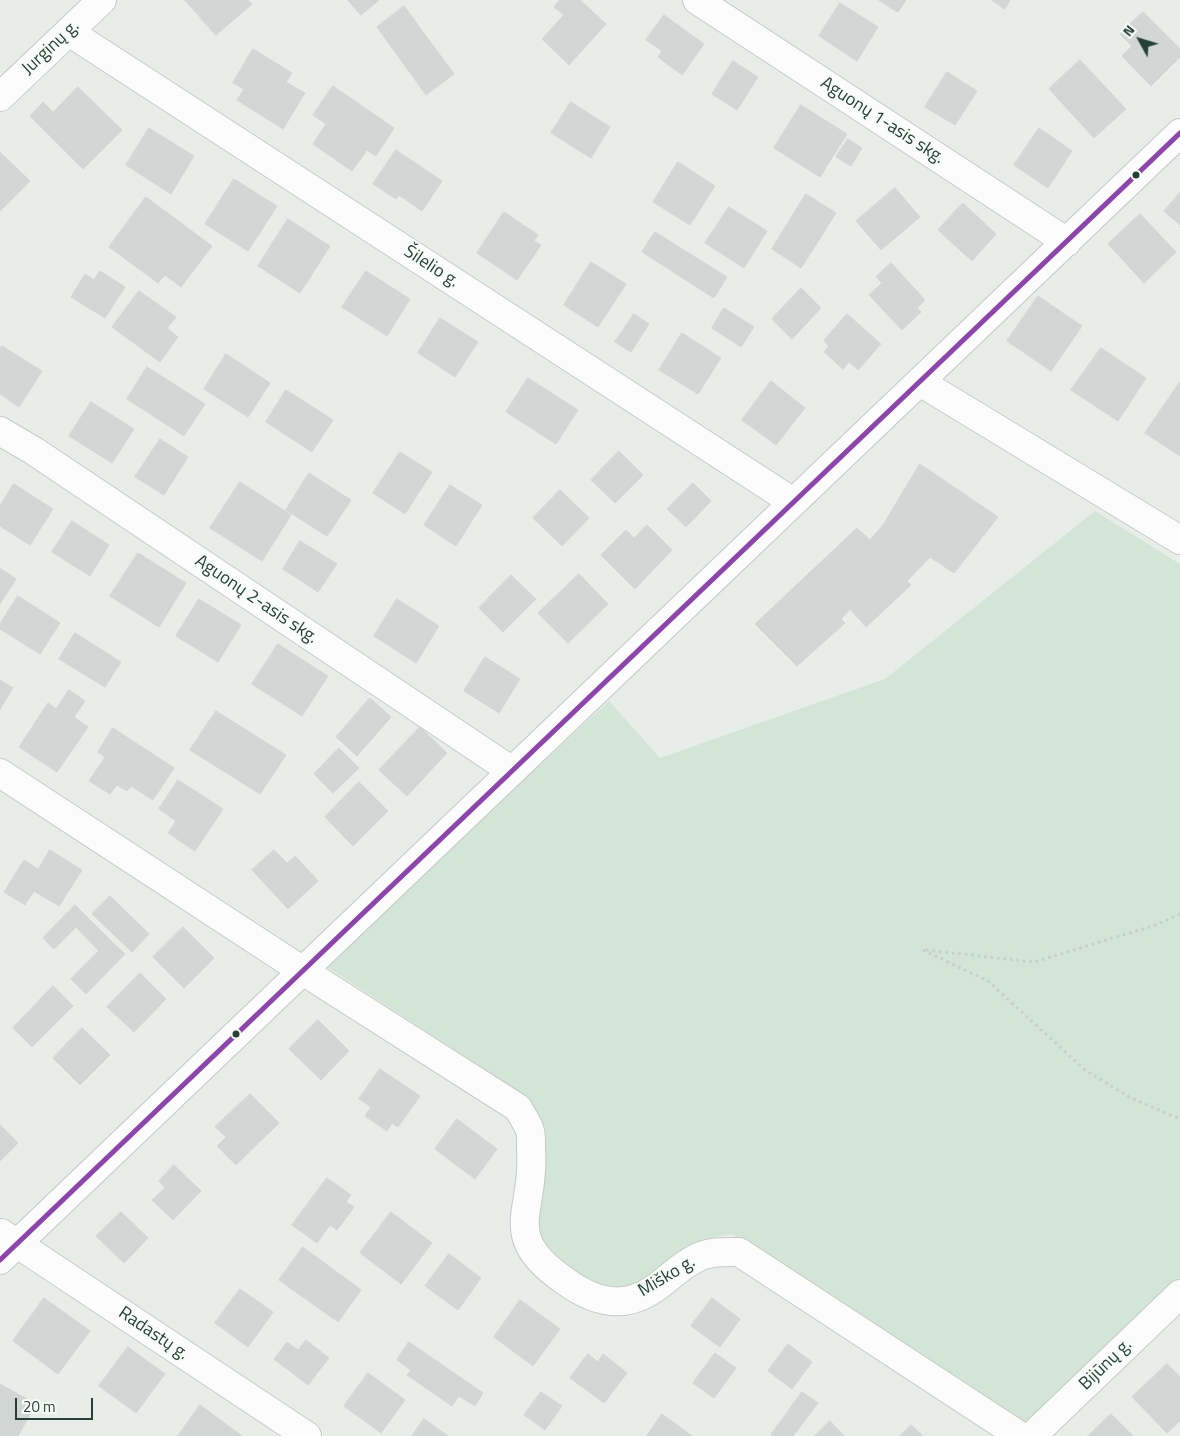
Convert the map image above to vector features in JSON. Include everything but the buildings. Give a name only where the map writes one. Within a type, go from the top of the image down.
[{"type":"street","name":"Jurginų g.","points":[[0,97],[102,0]]},
{"type":"street","name":"Aguonų 1-asis skg.","points":[[697,0],[1067,242]]},
{"type":"street","name":"Šilelio g.","points":[[69,32],[793,502]]},
{"type":"street","points":[[5,1245],[302,971],[1180,133]]},
{"type":"street","points":[[920,382],[1180,540]]},
{"type":"street","name":"Aguonų 2-asis skg.","points":[[0,430],[512,772]]},
{"type":"street","name":"Miško g.","points":[[0,773],[302,971],[518,1108],[530,1129],[533,1169],[523,1222],[528,1242],[541,1263],[566,1282],[593,1297],[620,1303],[648,1293],[696,1258],[719,1252],[740,1252],[1020,1436]]},
{"type":"street","name":"Radastų g.","points":[[5,1245],[306,1436]]},
{"type":"street","name":"Bijūnų g.","points":[[1032,1436],[1180,1294]]},
{"type":"path","points":[[1180,914],[1153,926],[1034,962],[923,950],[988,981],[1085,1070],[1131,1098],[1180,1119]]},
{"type":"green space","points":[[1095,511],[1180,564],[1180,1277],[1026,1425],[732,1234],[704,1239],[636,1287],[612,1289],[591,1283],[574,1272],[548,1250],[536,1233],[539,1128],[529,1098],[324,965],[609,701],[660,758],[885,679]]},
{"type":"transit line","points":[[0,1260],[1180,133]]}]
